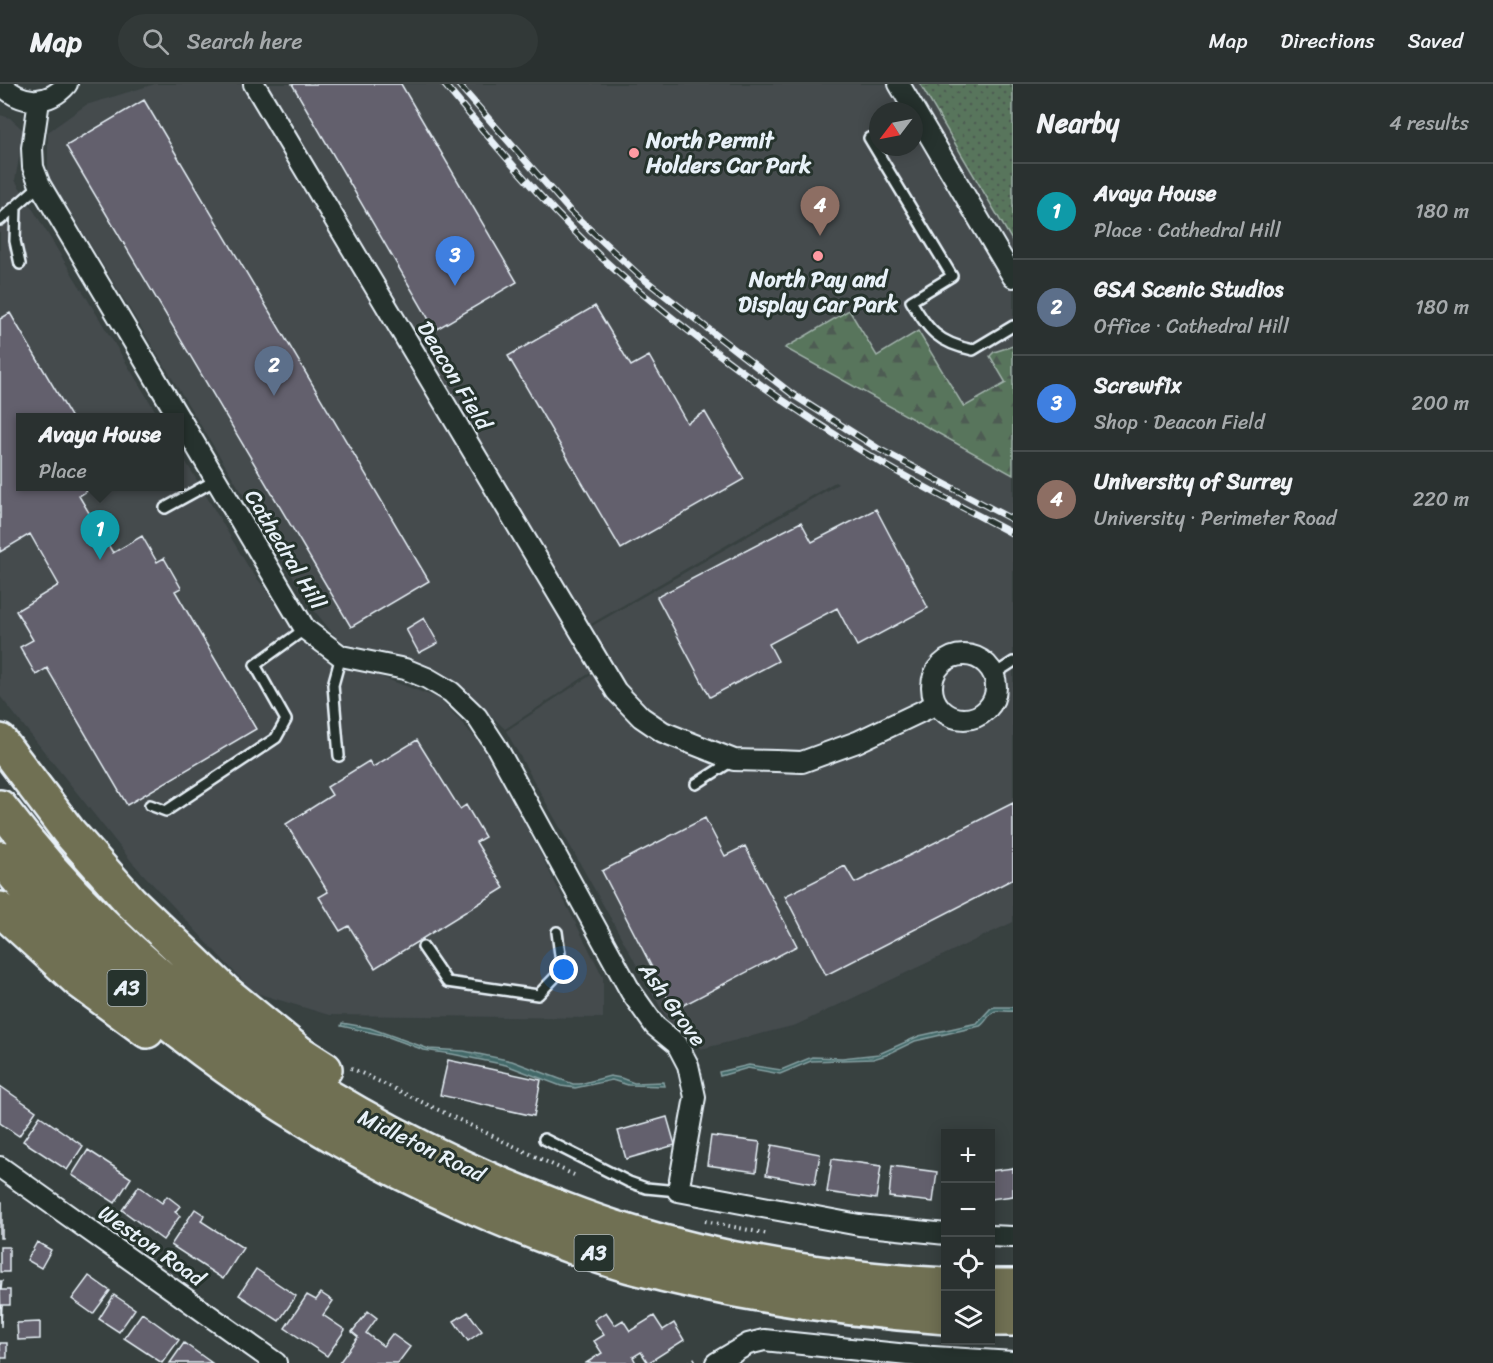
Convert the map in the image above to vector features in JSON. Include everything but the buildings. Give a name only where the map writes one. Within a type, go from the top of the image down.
[{"type":"highway","points":[[0,741],[68,831],[123,893],[225,992],[300,1053],[530,1196]]},
{"type":"highway","name":"Midleton Road","points":[[0,807],[31,846],[98,917],[153,969],[214,1020],[291,1074],[372,1122],[439,1157],[530,1196],[634,1234],[721,1255],[816,1272],[941,1285]]},
{"type":"highway","name":"Midleton Road","points":[[0,858],[51,916],[94,959],[181,1034],[272,1099],[367,1155],[452,1197],[537,1233],[626,1265],[728,1290],[838,1307],[941,1317]]},
{"type":"highway","points":[[0,909],[79,981],[154,1036],[272,1099]]},
{"type":"highway","points":[[995,1286],[1013,1286]]},
{"type":"highway","points":[[995,1319],[1013,1319]]},
{"type":"street","points":[[3,90],[18,98],[39,101],[51,98],[67,84]]},
{"type":"street","name":"Deacon Field","points":[[254,84],[616,691],[641,717],[663,732],[734,760],[801,762],[857,742],[937,704]]},
{"type":"street","points":[[899,84],[1013,277]]},
{"type":"street","name":"Cathedral Hill","points":[[39,101],[32,148],[33,167],[40,185],[176,413]]},
{"type":"street","name":"Cathedral Hill","points":[[185,439],[216,480],[305,629],[341,656],[405,669],[451,692],[477,717],[496,746]]},
{"type":"street","points":[[967,655],[977,657],[986,663],[993,675],[996,681],[996,692],[992,703],[976,717],[954,718],[937,704],[932,684],[935,674],[947,659],[967,655]]},
{"type":"street","name":"Ash Grove","points":[[496,746],[631,992],[655,1026],[677,1044],[688,1065],[695,1097],[678,1191]]},
{"type":"street","name":"Weston Road","points":[[0,1167],[276,1363]]},
{"type":"street","points":[[678,1191],[859,1225],[941,1234]]},
{"type":"street","points":[[995,1236],[1013,1237]]},
{"type":"street","points":[[716,1363],[740,1348],[764,1340],[917,1356],[1013,1362]]},
{"type":"lane","points":[[880,156],[952,276],[911,301],[924,323],[941,339],[973,350],[1013,326]]},
{"type":"lane","points":[[0,220],[40,185]]},
{"type":"lane","points":[[16,206],[15,241],[20,264]]},
{"type":"lane","points":[[165,508],[216,480]]},
{"type":"lane","points":[[150,805],[166,811],[276,738],[286,720],[255,664],[305,629]]},
{"type":"lane","points":[[339,756],[333,685],[341,656]]},
{"type":"lane","points":[[993,675],[1013,662]]},
{"type":"lane","points":[[696,784],[734,760]]},
{"type":"lane","points":[[423,947],[447,982],[538,995],[562,970],[557,932]]},
{"type":"lane","points":[[544,1139],[629,1182],[646,1188],[678,1191]]},
{"type":"path","points":[[351,1068],[578,1177]]},
{"type":"shaded area","points":[[155,84],[1013,84],[1013,922],[796,1025],[701,1049],[667,1019],[506,731],[611,662],[592,626],[838,484],[835,482],[589,625],[608,661],[505,729],[462,687],[430,667],[340,642],[313,609],[48,175],[48,132],[86,105]]},
{"type":"shaded area","points":[[0,115],[10,118],[24,131],[15,180],[157,413],[16,413],[16,491],[184,491],[184,459],[249,568],[307,643],[365,671],[440,699],[489,753],[603,977],[603,1018],[329,1015],[253,992],[132,862],[0,696]]},
{"type":"green space","points":[[920,84],[1013,84],[1013,242]]},
{"type":"green space","points":[[849,310],[877,356],[918,331],[964,407],[1006,383],[990,356],[994,352],[1013,346],[1013,475],[785,348]]},
{"type":"water","points":[[1013,1007],[1013,1011],[994,1012],[980,1026],[915,1041],[873,1059],[811,1061],[780,1074],[748,1068],[720,1076],[719,1072],[749,1065],[781,1070],[812,1057],[842,1058],[879,1054],[919,1036],[977,1023],[991,1008]]},
{"type":"water","points":[[342,1023],[370,1028],[429,1049],[464,1051],[512,1061],[573,1084],[610,1076],[634,1083],[663,1082],[664,1086],[628,1085],[612,1080],[575,1088],[561,1086],[506,1065],[424,1050],[383,1035],[341,1026]]},
{"type":"railway","points":[[444,84],[512,164],[585,242],[610,266],[694,335],[784,401],[846,441],[911,480],[1013,534]]},
{"type":"railway","points":[[458,84],[570,211],[640,276],[792,394],[877,448],[1013,520]]},
{"type":"place","name":"North Permit Holders Car Park","points":[[634,153]]},
{"type":"place","name":"University of Surrey","points":[[820,236]]},
{"type":"place","name":"North Pay and Display Car Park","points":[[818,256]]},
{"type":"place","name":"Screwfix","points":[[455,286]]},
{"type":"place","name":"GSA Scenic Studios","points":[[274,396]]},
{"type":"place","name":"Avaya House","points":[[100,560]]}]
